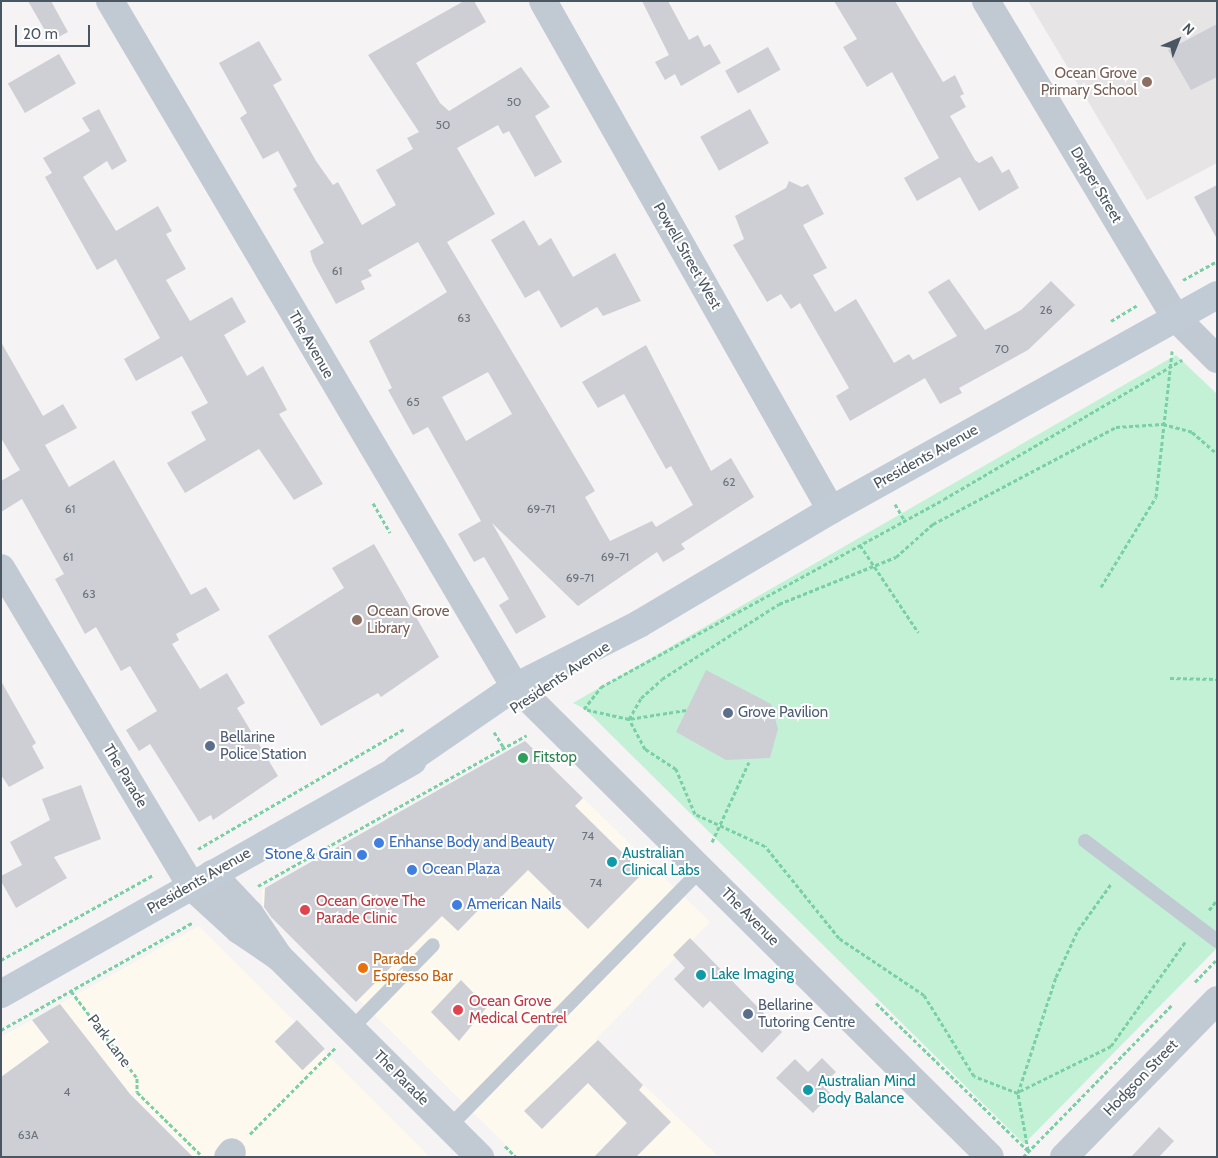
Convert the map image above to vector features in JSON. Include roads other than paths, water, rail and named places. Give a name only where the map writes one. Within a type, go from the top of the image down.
[{"type":"street","name":"The Avenue","points":[[110,1],[522,693],[698,865],[990,1157]]},
{"type":"street","name":"Powell Street West","points":[[542,1],[831,510]]},
{"type":"street","name":"Draper Street","points":[[986,1],[1176,318],[1210,353]]},
{"type":"street","name":"Presidents Avenue","points":[[1,994],[397,768],[476,733],[522,693],[831,510],[1217,295]]},
{"type":"street","name":"The Parade","points":[[1,568],[201,880],[279,957],[340,1035],[450,1126],[480,1157]]},
{"type":"street","name":"Hodgson Street","points":[[1064,1157],[1217,1000]]},
{"type":"lane","points":[[1086,842],[1200,924],[1217,941]]},
{"type":"lane","points":[[450,1126],[698,865]]},
{"type":"lane","points":[[340,1035],[432,945]]},
{"type":"place","name":"Ocean Grove Primary School","points":[[1147,82]]},
{"type":"place","name":"Ocean Grove Library","points":[[357,620]]},
{"type":"place","name":"Grove Pavilion","points":[[728,713]]},
{"type":"place","name":"Bellarine Police Station","points":[[210,746]]},
{"type":"place","name":"Fitstop","points":[[523,758]]},
{"type":"place","name":"Enhanse Body and Beauty","points":[[379,843]]},
{"type":"place","name":"Stone & Grain","points":[[362,855]]},
{"type":"place","name":"Australian Clinical Labs","points":[[612,862]]},
{"type":"place","name":"Ocean Plaza","points":[[412,870]]},
{"type":"place","name":"American Nails","points":[[457,905]]},
{"type":"place","name":"Ocean Grove The Parade Clinic","points":[[305,910]]},
{"type":"place","name":"Parade Espresso Bar","points":[[363,968]]},
{"type":"place","name":"Lake Imaging","points":[[701,975]]},
{"type":"place","name":"Ocean Grove Medical Centrel","points":[[458,1010]]},
{"type":"place","name":"Bellarine Tutoring Centre","points":[[748,1014]]},
{"type":"place","name":"Australian Mind Body Balance","points":[[808,1090]]}]
